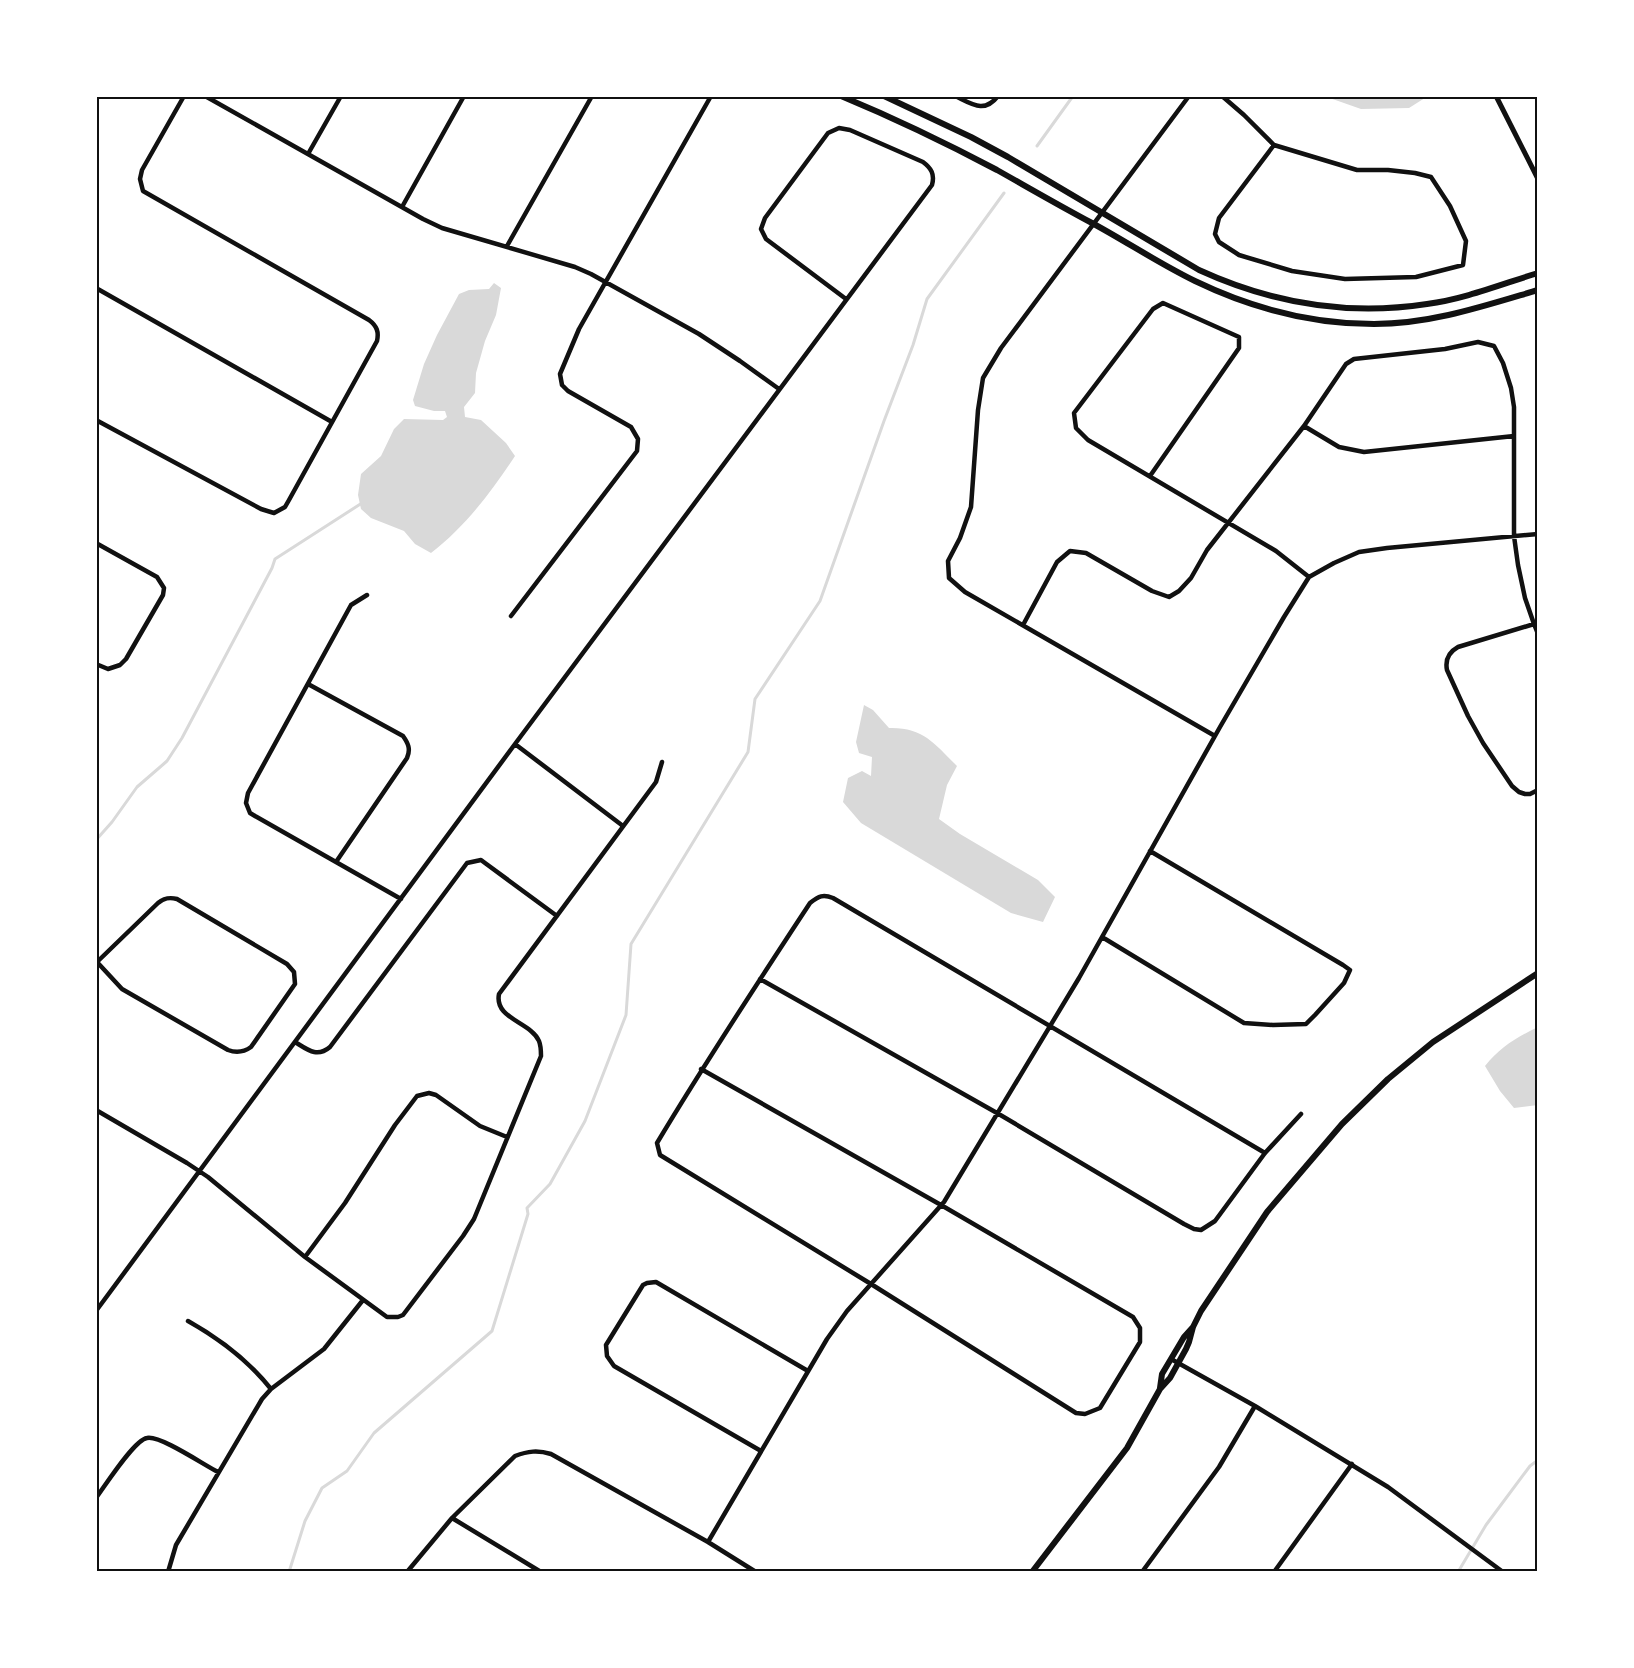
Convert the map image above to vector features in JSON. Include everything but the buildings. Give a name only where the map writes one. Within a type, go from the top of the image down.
[{"type":"main road","points":[[841,96],[949,145],[1193,281],[1238,300],[1286,315],[1312,320],[1376,324],[1432,319],[1470,311],[1538,290]]},
{"type":"main road","points":[[884,96],[971,137],[1102,211],[1165,251],[1208,274],[1238,286],[1311,305],[1381,310],[1429,304],[1538,273]]},
{"type":"main road","points":[[1032,1572],[1127,1448],[1160,1389],[1170,1378],[1175,1361],[1190,1342],[1193,1328],[1201,1311],[1267,1212],[1342,1124],[1389,1078],[1434,1042],[1538,973]]},
{"type":"street","points":[[96,420],[261,509],[274,513],[285,507],[377,341],[375,325],[369,320],[143,190],[140,186],[142,170],[184,96]]},
{"type":"street","points":[[205,96],[442,228],[575,267],[605,281],[699,334],[779,389]]},
{"type":"street","points":[[308,154],[341,96]]},
{"type":"street","points":[[402,207],[464,96]]},
{"type":"street","points":[[507,246],[592,96]]},
{"type":"street","points":[[511,616],[637,451],[638,439],[631,427],[568,392],[562,385],[562,368],[579,329],[605,281],[711,96]]},
{"type":"street","points":[[956,96],[977,106],[987,106],[998,96]]},
{"type":"street","points":[[1189,96],[1001,348],[983,378],[978,410],[971,507],[960,538],[948,561],[949,578],[965,592],[1215,736]]},
{"type":"street","points":[[1222,96],[1274,145],[1357,170],[1388,170],[1431,177],[1450,206],[1467,241],[1463,265],[1416,277],[1346,279],[1292,272],[1239,255],[1219,242],[1215,234],[1219,218],[1274,145]]},
{"type":"street","points":[[1496,96],[1538,179]]},
{"type":"street","points":[[96,1311],[932,185],[933,174],[930,167],[922,162],[850,130],[839,128],[828,133],[765,218],[761,229],[766,239],[846,299]]},
{"type":"street","points":[[96,288],[332,422]]},
{"type":"street","points":[[1150,477],[1239,348],[1239,337],[1163,303],[1152,309],[1074,413],[1076,428],[1088,440],[1150,477],[1276,551],[1309,577]]},
{"type":"street","points":[[1023,625],[1057,562],[1070,551],[1086,553],[1152,591],[1169,597],[1179,591],[1304,426],[1346,364],[1354,359],[1445,349],[1478,342],[1494,346],[1503,363],[1511,388],[1514,407],[1514,536],[1520,576],[1538,634]]},
{"type":"street","points":[[1304,426],[1339,447],[1364,452],[1514,436]]},
{"type":"street","points":[[708,1542],[827,1339],[847,1311],[941,1205],[1050,1025],[1284,616],[1309,577],[1359,552],[1538,534]]},
{"type":"street","points":[[96,543],[157,578],[164,588],[163,595],[126,659],[120,665],[108,669],[96,664]]},
{"type":"street","points":[[366,595],[351,604],[248,793],[246,803],[250,813],[401,899]]},
{"type":"street","points":[[1534,624],[1458,647],[1448,657],[1446,666],[1478,734],[1512,786],[1525,794],[1538,790]]},
{"type":"street","points":[[308,684],[403,736],[409,748],[407,758],[336,862]]},
{"type":"street","points":[[515,744],[623,826]]},
{"type":"street","points":[[96,1110],[187,1163],[225,1190],[305,1257],[363,1300],[387,1317],[398,1317],[407,1311],[474,1219],[541,1056],[541,1048],[536,1035],[502,1010],[499,1005],[499,994],[656,782],[662,762]]},
{"type":"street","points":[[1101,937],[1244,1023],[1306,1024],[1344,983],[1350,970],[1150,851]]},
{"type":"street","points":[[295,1042],[313,1053],[320,1053],[330,1047],[467,863],[485,862],[557,915]]},
{"type":"street","points":[[701,1069],[1133,1317],[1141,1335],[1140,1342],[1100,1408],[1093,1412],[1076,1413],[660,1155],[657,1143],[701,1069],[810,903],[820,896],[826,896],[843,904],[1265,1153]]},
{"type":"street","points":[[172,898],[287,964],[294,972],[295,984],[251,1047],[242,1052],[232,1051],[122,989],[96,962],[158,903],[172,898]]},
{"type":"street","points":[[760,979],[997,1113],[1194,1229],[1201,1230],[1215,1221],[1265,1153],[1301,1114]]},
{"type":"street","points":[[305,1257],[345,1203],[395,1125],[417,1096],[429,1093],[436,1095],[480,1126],[507,1137]]},
{"type":"street","points":[[761,1451],[614,1366],[607,1356],[606,1345],[643,1286],[656,1282],[808,1371]]},
{"type":"street","points":[[168,1572],[177,1545],[253,1413],[271,1389],[324,1349],[363,1300]]},
{"type":"street","points":[[188,1321],[246,1360],[271,1389]]},
{"type":"street","points":[[1175,1361],[1255,1406],[1388,1487],[1502,1572]]},
{"type":"street","points":[[1142,1572],[1219,1467],[1255,1406]]},
{"type":"street","points":[[96,1498],[136,1443],[146,1438],[159,1439],[218,1472]]},
{"type":"street","points":[[407,1572],[452,1518],[515,1456],[539,1451],[551,1454],[708,1542],[756,1572]]},
{"type":"street","points":[[1274,1572],[1352,1464]]},
{"type":"street","points":[[452,1518],[541,1572]]},
{"type":"shaded area","points":[[1324,96],[1428,96],[1409,108],[1361,109]]},
{"type":"shaded area","points":[[494,283],[501,288],[496,315],[485,341],[476,373],[475,393],[464,407],[465,417],[481,420],[506,443],[515,456],[477,508],[431,553],[415,544],[404,531],[371,518],[361,509],[358,495],[361,474],[381,456],[394,429],[404,419],[443,420],[447,417],[445,411],[434,411],[415,406],[413,400],[424,364],[459,294],[469,290],[489,289]]},
{"type":"shaded area","points":[[864,705],[873,710],[889,728],[911,730],[927,738],[957,766],[947,785],[939,819],[1038,880],[1055,897],[1043,922],[1011,913],[861,823],[843,802],[848,778],[862,771],[871,776],[872,757],[859,753],[856,742]]},
{"type":"shaded area","points":[[1538,1027],[1538,1105],[1514,1108],[1500,1091],[1485,1066],[1509,1044]]},
{"type":"waterway","points":[[1037,146],[1073,96]]},
{"type":"waterway","points":[[289,1572],[305,1521],[322,1488],[347,1471],[374,1433],[492,1331],[528,1214],[527,1208],[550,1184],[585,1121],[626,1015],[631,944],[748,752],[755,699],[820,601],[913,345],[927,299],[1004,193]]},
{"type":"waterway","points":[[96,840],[137,787],[167,761],[182,738],[275,559],[362,503]]},
{"type":"waterway","points":[[1458,1572],[1486,1525],[1530,1466],[1538,1460]]}]
